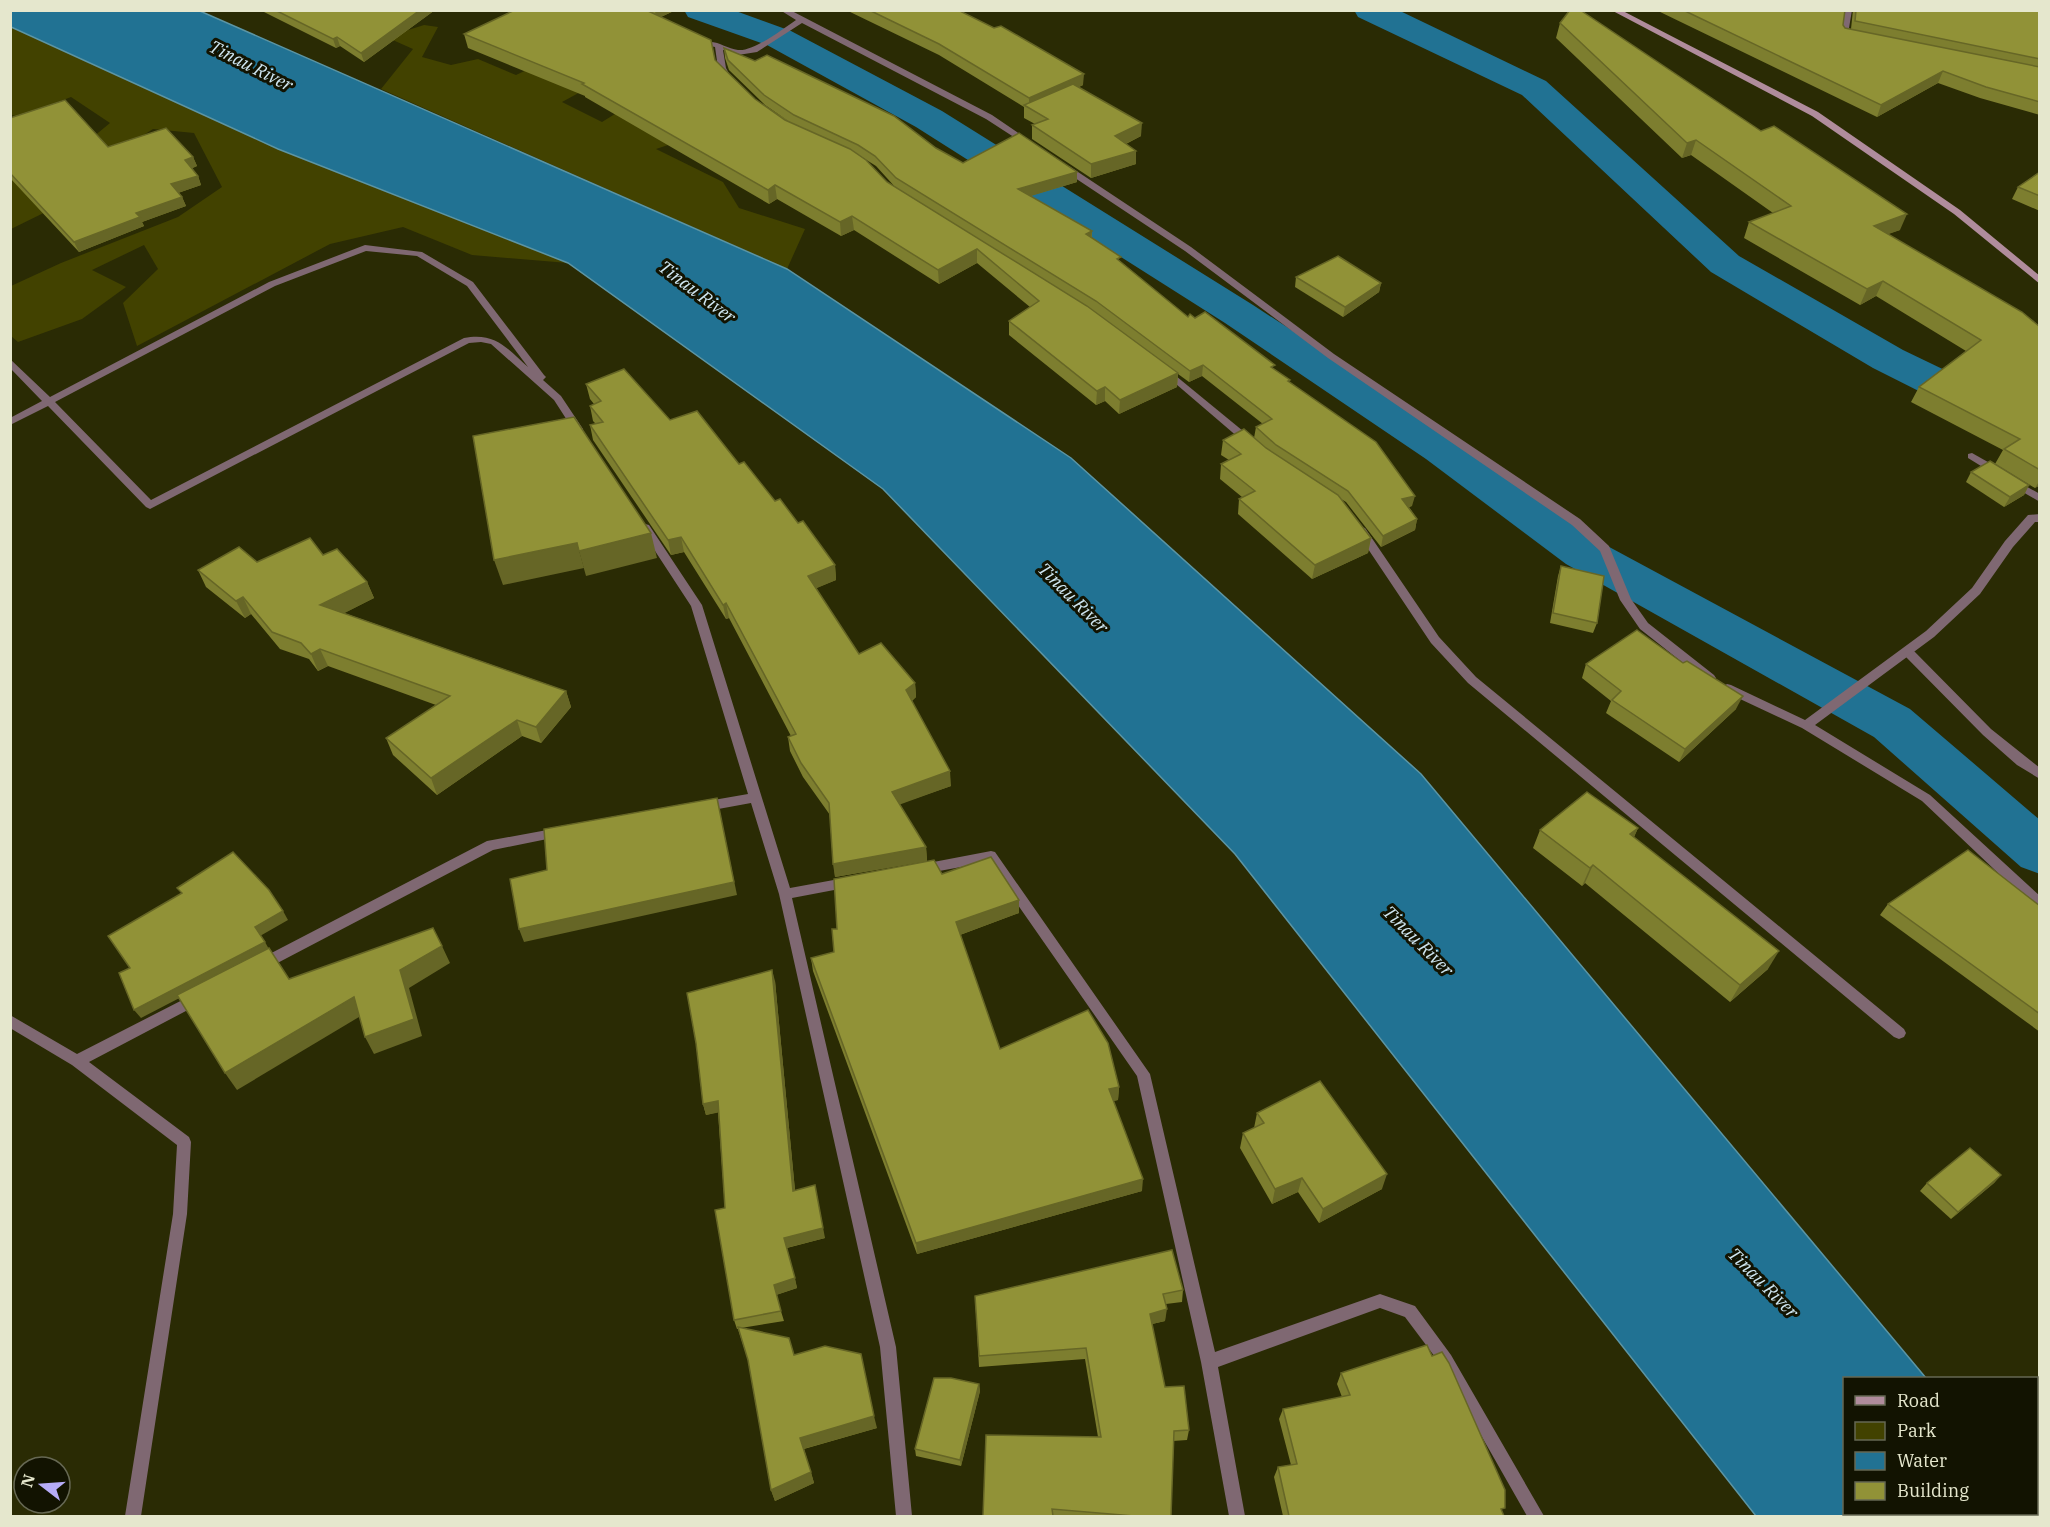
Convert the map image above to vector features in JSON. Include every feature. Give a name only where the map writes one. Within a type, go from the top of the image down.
[{"type":"main road","points":[[1614,10],[1815,114],[1957,212],[2040,282]]},
{"type":"street","points":[[783,10],[800,21],[989,117],[1039,150]]},
{"type":"street","points":[[1848,10],[1844,35],[1867,40]]},
{"type":"street","points":[[699,40],[738,53],[754,50],[800,21]]},
{"type":"street","points":[[719,46],[719,59],[723,72],[735,85]]},
{"type":"street","points":[[1059,163],[1188,249],[1331,356],[1576,522],[1605,549],[1626,600],[1644,626],[1718,684],[1806,725],[1926,798],[2040,904]]},
{"type":"street","points":[[10,422],[272,284],[365,248],[418,254],[470,284],[558,398],[584,438]]},
{"type":"street","points":[[10,362],[150,505],[466,340],[481,339],[494,342],[558,398]]},
{"type":"street","points":[[1154,362],[1261,451]]},
{"type":"street","points":[[1972,456],[2040,499]]},
{"type":"street","points":[[637,517],[696,605],[785,894],[888,1347],[904,1516]]},
{"type":"street","points":[[1806,725],[1930,634],[1976,591],[2009,544],[2032,518],[2040,518]]},
{"type":"street","points":[[1354,522],[1436,640],[1473,680],[1899,1033]]},
{"type":"street","points":[[1907,651],[1951,698],[2013,756],[2040,775]]},
{"type":"street","points":[[686,810],[755,797]]},
{"type":"street","points":[[247,972],[491,845],[572,830]]},
{"type":"street","points":[[911,871],[991,856],[1143,1074],[1209,1362],[1237,1516]]},
{"type":"street","points":[[785,894],[865,879]]},
{"type":"street","points":[[77,1061],[215,989]]},
{"type":"street","points":[[10,1021],[77,1061],[184,1142],[180,1214],[133,1516]]},
{"type":"street","points":[[1209,1362],[1380,1301],[1410,1311],[1446,1360],[1536,1516]]},
{"type":"green space","points":[[424,25],[438,27],[422,57],[451,65],[478,59],[516,75],[577,46],[632,64],[562,102],[602,122],[704,59],[692,137],[656,149],[723,182],[739,208],[805,229],[787,269],[381,89],[413,49],[386,37]]},
{"type":"green space","points":[[11,27],[278,149],[568,263],[472,255],[403,227],[330,244],[137,346],[123,303],[158,269],[144,245],[92,270],[126,287],[82,319],[18,342],[11,336],[11,286],[61,263],[178,217],[222,187],[194,133],[153,129],[130,144],[127,172],[11,229],[11,171],[87,142],[110,123],[71,97],[19,117],[11,115]]},
{"type":"water","name":"Tinau River","points":[[11,10],[200,11],[787,269],[1071,458],[1421,774],[1925,1377],[1843,1377],[1843,1515],[2038,1514],[2039,1516],[1756,1516],[1235,854],[883,489],[568,263],[278,149],[11,27]]},
{"type":"building","points":[[275,10],[420,10],[361,53],[337,37],[333,39]]},
{"type":"building","points":[[515,10],[646,10],[711,40],[715,60],[755,99],[785,120],[850,149],[866,160],[887,182],[1087,306],[1178,373],[1120,400],[1105,387],[1097,391],[1009,321],[1039,301],[977,249],[938,270],[852,216],[840,222],[775,185],[768,190],[582,84],[584,83],[464,34]]},
{"type":"building","points":[[869,10],[958,10],[994,28],[1001,26],[1084,74],[1029,98],[939,44]]},
{"type":"building","points":[[1570,10],[1580,10],[1761,131],[1774,126],[1907,214],[1874,226],[2022,312],[2040,327],[2040,470],[2004,449],[2020,439],[1919,387],[1981,340],[1883,281],[1867,289],[1749,222],[1791,206],[1696,140],[1687,143],[1560,23]]},
{"type":"building","points":[[1683,10],[1845,10],[1843,25],[1845,28],[2040,67],[2040,102],[1986,87],[1943,71],[1881,105]]},
{"type":"building","points":[[1856,10],[2040,11],[2040,59],[1855,21]]},
{"type":"building","points":[[724,48],[755,61],[767,55],[894,116],[936,148],[963,163],[1019,133],[1077,172],[1018,189],[1092,231],[1086,234],[1121,257],[1117,259],[1188,317],[1190,314],[1195,318],[1205,312],[1275,365],[1271,367],[1290,380],[1288,381],[1376,442],[1415,496],[1402,499],[1417,519],[1383,536],[1348,491],[1276,445],[1256,427],[1272,419],[1203,365],[1190,371],[1096,301],[896,178],[875,156],[858,145],[794,115],[764,95],[728,60]]},
{"type":"building","points":[[1073,84],[1142,123],[1115,136],[1136,151],[1091,164],[1032,125],[1048,119],[1024,105]]},
{"type":"building","points":[[65,100],[108,147],[166,128],[193,157],[185,160],[198,176],[171,184],[182,197],[136,213],[140,217],[74,242],[10,173],[10,118]]},
{"type":"building","points":[[2040,172],[2040,196],[2018,187]]},
{"type":"building","points":[[1338,256],[1381,283],[1345,307],[1296,277]]},
{"type":"building","points":[[624,369],[670,420],[697,411],[739,464],[744,462],[775,501],[780,499],[798,523],[803,521],[835,565],[808,576],[859,654],[881,643],[915,683],[906,690],[950,771],[892,792],[926,847],[833,864],[829,803],[801,763],[788,737],[796,734],[726,603],[723,605],[681,537],[668,540],[590,425],[603,422],[590,406],[601,401],[586,384]]},
{"type":"building","points":[[574,417],[651,533],[579,551],[577,543],[494,560],[473,436]]},
{"type":"building","points":[[1244,429],[1266,448],[1338,495],[1371,538],[1315,565],[1239,499],[1255,491],[1221,464],[1241,454],[1223,440]]},
{"type":"building","points":[[1990,461],[2029,485],[2010,497],[1971,472]]},
{"type":"building","points":[[310,538],[323,555],[337,549],[367,582],[320,605],[566,691],[536,727],[517,720],[431,778],[386,738],[450,696],[320,649],[311,654],[301,643],[272,632],[243,597],[236,601],[198,570],[239,547],[257,562]]},
{"type":"building","points":[[1561,566],[1604,576],[1597,623],[1553,613]]},
{"type":"building","points":[[1637,630],[1683,663],[1687,661],[1743,696],[1685,749],[1612,700],[1621,691],[1586,664]]},
{"type":"building","points":[[1587,792],[1638,828],[1630,834],[1779,951],[1740,985],[1593,865],[1590,868],[1540,830]]},
{"type":"building","points":[[717,798],[734,882],[519,929],[510,879],[547,870],[544,829]]},
{"type":"building","points":[[1968,850],[2040,906],[2040,1014],[1888,904]]},
{"type":"building","points":[[233,852],[269,890],[283,911],[255,927],[265,942],[134,1010],[119,973],[130,968],[108,936],[182,893],[177,888]]},
{"type":"building","points":[[991,857],[1019,900],[956,922],[1000,1049],[1088,1010],[1108,1043],[1119,1087],[1109,1089],[1143,1179],[916,1243],[811,958],[834,952],[832,929],[837,929],[834,879],[934,860],[942,874]]},
{"type":"building","points":[[433,928],[442,946],[400,970],[414,1019],[365,1037],[354,997],[225,1073],[177,995],[269,948],[289,979]]},
{"type":"building","points":[[772,970],[793,1191],[815,1185],[823,1228],[784,1238],[795,1278],[774,1285],[781,1311],[734,1320],[715,1210],[725,1208],[718,1101],[703,1104],[687,993]]},
{"type":"building","points":[[1320,1081],[1387,1174],[1323,1209],[1302,1178],[1275,1189],[1243,1133],[1264,1123],[1257,1113]]},
{"type":"building","points":[[1970,1148],[2001,1175],[1958,1212],[1927,1183]]},
{"type":"building","points":[[1172,1250],[1183,1290],[1163,1294],[1167,1309],[1150,1314],[1165,1387],[1184,1386],[1189,1430],[1174,1431],[1171,1516],[1134,1516],[1052,1509],[1053,1516],[983,1516],[986,1435],[1101,1437],[1086,1348],[979,1356],[975,1296]]},
{"type":"building","points":[[738,1327],[789,1338],[794,1355],[825,1346],[861,1354],[874,1416],[800,1438],[811,1472],[771,1490],[748,1360]]},
{"type":"building","points":[[1427,1345],[1432,1356],[1442,1352],[1449,1363],[1505,1490],[1505,1508],[1501,1509],[1504,1516],[1289,1516],[1278,1467],[1297,1464],[1283,1409],[1350,1395],[1341,1373]]},
{"type":"building","points":[[934,1378],[951,1378],[979,1384],[960,1460],[915,1449]]},
{"type":"waterway","points":[[700,10],[779,38],[929,119],[1239,314],[1442,449],[1583,553],[1892,723],[2040,852]]},
{"type":"waterway","points":[[1370,10],[1534,88],[1725,264],[1888,359],[2040,434]]}]
